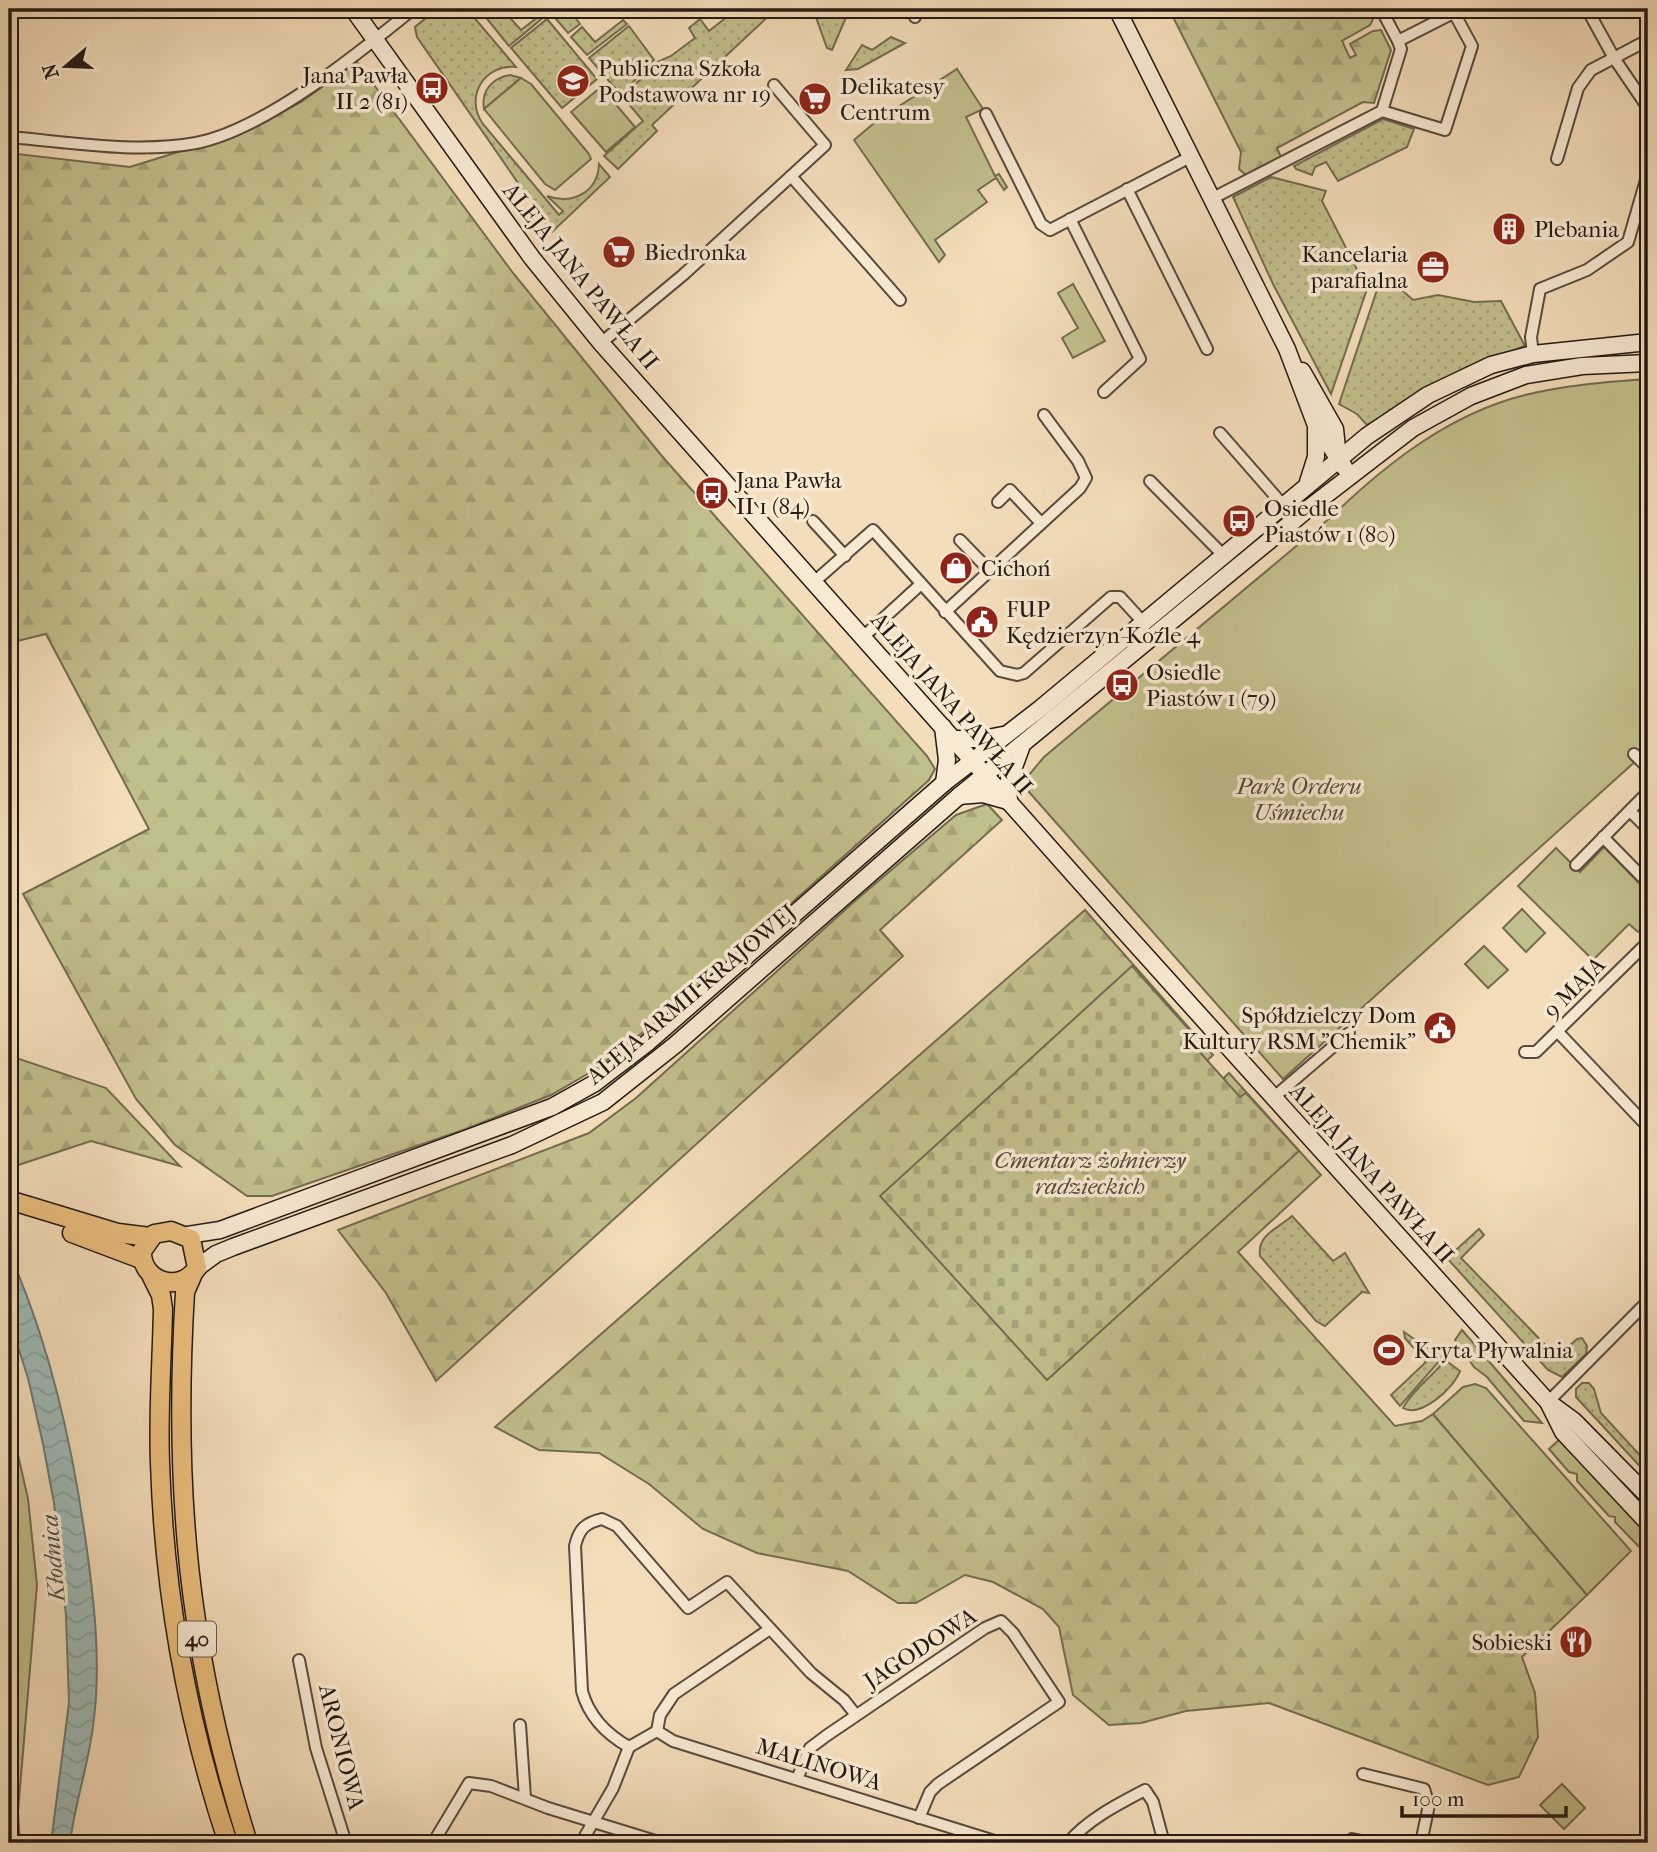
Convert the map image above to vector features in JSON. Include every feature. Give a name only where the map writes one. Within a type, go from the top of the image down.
[{"type":"main road","name":"ALEJA JANA PAWŁA II","points":[[353,9],[532,258],[601,343],[1548,1402],[1574,1421],[1648,1496]]},
{"type":"main road","points":[[1116,9],[1287,349],[1335,429],[1338,459]]},
{"type":"main road","name":"ALEJA ARMII KRAJOWEJ","points":[[188,1235],[210,1233],[243,1223],[495,1130],[579,1093],[646,1045],[944,783],[1367,436],[1452,382],[1490,365],[1533,354],[1648,342]]},
{"type":"main road","points":[[1287,349],[1315,423],[1350,475]]},
{"type":"main road","name":"ALEJA ARMII KRAJOWEJ","points":[[195,1272],[224,1251],[512,1145],[603,1102],[675,1045],[959,796],[1350,475],[1413,428],[1471,396],[1526,375],[1582,366],[1648,363]]},
{"type":"main road","points":[[1307,484],[1316,457],[1315,423]]},
{"type":"main road","points":[[1335,429],[1367,436]]},
{"type":"main road","points":[[944,783],[948,733],[982,739],[1007,734]]},
{"type":"main road","points":[[959,796],[983,794],[1009,802],[1008,783],[1022,746]]},
{"type":"main road","points":[[9,1200],[37,1215],[141,1259],[144,1245],[150,1237]]},
{"type":"main road","points":[[9,1212],[150,1237],[165,1231],[188,1235]]},
{"type":"main road","name":"40","points":[[188,1235],[196,1250],[195,1272],[185,1292],[179,1430],[186,1553],[198,1647],[210,1705],[248,1843]]},
{"type":"main road","name":"40","points":[[141,1259],[159,1288],[163,1309],[160,1461],[172,1605],[190,1708],[210,1790],[228,1843]]},
{"type":"main road","points":[[152,1277],[171,1282],[195,1272]]},
{"type":"main road","name":"ALEJA JANA PAWŁA II","points":[[1548,1402],[1563,1432],[1648,1523]]},
{"type":"street","points":[[9,137],[145,147],[199,142],[239,128],[287,101],[375,40],[413,9]]},
{"type":"street","points":[[1381,9],[1401,49],[1382,111]]},
{"type":"street","points":[[1587,9],[1614,58],[1648,108]]},
{"type":"street","points":[[1213,198],[1382,111],[1445,130],[1472,46],[1456,10],[1398,41]]},
{"type":"street","points":[[1557,159],[1578,88],[1591,70],[1648,40]]},
{"type":"street","points":[[601,343],[683,275],[825,145],[774,85]]},
{"type":"street","points":[[986,114],[1041,223],[1050,230],[1192,156]]},
{"type":"street","points":[[1533,354],[1531,337],[1540,289],[1587,270],[1628,242],[1648,173]]},
{"type":"street","points":[[791,176],[900,300]]},
{"type":"street","points":[[1127,190],[1207,349]]},
{"type":"street","points":[[1070,219],[1140,359],[1104,392]]},
{"type":"street","points":[[945,612],[1080,488],[1086,478],[1078,461],[1044,415]]},
{"type":"street","points":[[1220,433],[1283,505]]},
{"type":"street","points":[[1150,481],[1223,555]]},
{"type":"street","points":[[998,502],[1010,491],[1041,523]]},
{"type":"street","points":[[813,521],[845,556]]},
{"type":"street","points":[[814,582],[873,530],[1000,671],[1017,675],[1024,673],[1111,597],[1120,597],[1142,621]]},
{"type":"street","points":[[960,540],[990,572]]},
{"type":"street","points":[[863,637],[921,584]]},
{"type":"street","points":[[1634,754],[1648,768]]},
{"type":"street","points":[[1576,865],[1648,792]]},
{"type":"street","points":[[1630,811],[1648,829]]},
{"type":"street","points":[[1603,837],[1648,883]]},
{"type":"street","name":"9 MAJA","points":[[1525,1052],[1536,1052],[1648,942]]},
{"type":"street","points":[[1558,1032],[1648,1127]]},
{"type":"street","points":[[1273,1097],[1349,1033]]},
{"type":"street","points":[[1548,1402],[1648,1301]]},
{"type":"street","points":[[629,1747],[611,1737],[598,1723],[586,1705],[582,1691],[575,1546],[578,1532],[584,1526],[603,1519],[617,1527],[688,1608],[727,1582],[811,1673],[845,1700],[856,1715]]},
{"type":"street","name":"JAGODOWA","points":[[797,1779],[810,1748],[985,1628],[1001,1621],[1013,1633],[1059,1702],[938,1784],[930,1792],[919,1818]]},
{"type":"street","points":[[581,1843],[613,1788],[629,1747],[657,1731],[660,1715],[674,1694],[770,1629]]},
{"type":"street","name":"ARONIOWA","points":[[299,1660],[316,1748],[346,1843]]},
{"type":"street","points":[[520,1725],[524,1798]]},
{"type":"street","name":"MALINOWA","points":[[657,1731],[673,1741],[1001,1843]]},
{"type":"street","points":[[1363,1774],[1424,1789],[1429,1805],[1421,1843]]},
{"type":"street","points":[[433,1843],[469,1783],[491,1786],[662,1843]]},
{"type":"street","points":[[1068,1843],[1078,1832],[1119,1803],[1145,1790],[1153,1802],[1164,1843]]},
{"type":"street","points":[[1352,1839],[1371,1843]]},
{"type":"green space","points":[[437,9],[467,9],[516,67],[495,71],[480,84],[476,103],[478,114],[483,124],[559,215],[563,211],[547,196],[566,199],[582,194],[594,182],[599,164],[610,177],[552,232],[417,37],[415,27]]},
{"type":"green space","points":[[479,9],[502,9],[521,30],[539,16],[533,9],[582,9],[574,16],[580,24],[568,33],[550,12],[509,46]]},
{"type":"green space","points":[[737,9],[775,10],[652,125],[657,131],[618,169],[604,156],[643,121],[623,97],[657,62],[671,56],[695,38],[689,28],[700,19],[709,31]]},
{"type":"green space","points":[[813,9],[833,9],[847,15],[832,50],[827,48]]},
{"type":"green space","points":[[1169,9],[1370,9],[1374,17],[1370,25],[1342,41],[1350,58],[1356,55],[1350,44],[1373,31],[1381,30],[1391,50],[1374,103],[1363,102],[1277,148],[1281,157],[1247,176],[1239,169],[1241,152]]},
{"type":"green space","points":[[547,19],[597,79],[562,108],[511,48]]},
{"type":"green space","points":[[623,20],[627,24],[587,55],[571,37],[582,27],[595,42]]},
{"type":"green space","points":[[629,26],[654,60],[621,95],[589,58]]},
{"type":"green space","points":[[891,37],[905,43],[858,69],[846,70],[862,45],[872,50]]},
{"type":"green space","points":[[357,62],[513,273],[661,455],[927,756],[935,769],[929,780],[678,1005],[596,1069],[551,1095],[466,1129],[272,1196],[247,1196],[175,1145],[136,1099],[23,894],[149,829],[46,634],[9,643],[9,153],[130,167],[252,129],[301,102]]},
{"type":"green space","points":[[957,69],[983,109],[966,117],[995,176],[999,174],[1007,187],[1004,190],[996,178],[978,190],[987,202],[935,240],[945,255],[939,262],[854,140],[879,119]]},
{"type":"green space","points":[[510,75],[521,78],[484,109],[484,97],[489,86]]},
{"type":"green space","points":[[521,78],[531,84],[591,159],[555,190],[545,184],[484,109]]},
{"type":"green space","points":[[601,87],[635,127],[606,152],[571,112]]},
{"type":"green space","points":[[1383,119],[1414,129],[1407,147],[1338,181],[1326,162],[1315,167],[1312,175],[1294,166]]},
{"type":"green space","points":[[1271,177],[1326,191],[1322,201],[1367,289],[1331,394],[1273,284],[1233,197]]},
{"type":"green space","points":[[1073,284],[1105,341],[1073,358],[1062,338],[1078,328],[1058,293]]},
{"type":"green space","points":[[1395,284],[1413,300],[1438,295],[1474,302],[1501,301],[1525,346],[1465,368],[1367,425],[1357,414],[1339,404],[1378,287]]},
{"type":"green space","name":"Park Orderu Uśmiechu","points":[[1648,379],[1648,750],[1283,1079],[1029,792],[1028,776],[1044,757],[1374,478],[1420,443],[1470,415],[1525,395],[1571,386]]},
{"type":"green space","points":[[987,804],[1002,820],[880,930],[903,956],[436,1381],[386,1293],[338,1230],[589,1133],[636,1098],[856,900],[956,815]]},
{"type":"green space","points":[[1604,847],[1648,892],[1648,923],[1638,932],[1629,924],[1593,960],[1518,886],[1556,848],[1580,872]]},
{"type":"green space","points":[[1522,909],[1545,933],[1526,952],[1503,928]]},
{"type":"green space","points":[[1085,910],[1213,1055],[1161,1103],[1175,1124],[1229,1073],[1321,1175],[1238,1252],[1395,1426],[1422,1421],[1433,1414],[1587,1595],[1522,1657],[1535,1693],[1538,1737],[1519,1777],[1488,1785],[1269,1703],[1186,1711],[1141,1723],[1109,1725],[1073,1695],[1059,1627],[1043,1609],[993,1582],[965,1575],[916,1603],[898,1603],[848,1571],[757,1553],[703,1529],[649,1484],[599,1453],[539,1450],[495,1427]]},
{"type":"green space","points":[[1484,946],[1508,970],[1488,988],[1465,964]]},
{"type":"green space","name":"Cmentarz żołnierzy radzieckich","points":[[1132,966],[1192,1033],[1187,1038],[1240,1097],[1246,1093],[1299,1151],[1047,1380],[880,1196]]},
{"type":"green space","points":[[9,1049],[16,1058],[106,1088],[180,1166],[91,1141],[9,1168]]},
{"type":"green space","points":[[1292,1216],[1333,1261],[1345,1253],[1369,1293],[1362,1292],[1325,1326],[1316,1321],[1260,1256],[1265,1237]]},
{"type":"green space","points":[[1479,1229],[1484,1235],[1461,1258],[1557,1357],[1577,1339],[1582,1338],[1587,1346],[1586,1354],[1562,1377],[1548,1370],[1447,1258]]},
{"type":"green space","points":[[1462,1330],[1542,1423],[1524,1421],[1487,1377],[1474,1367],[1455,1340]]},
{"type":"green space","points":[[1404,1332],[1442,1358],[1400,1406],[1391,1395],[1426,1362],[1405,1338]]},
{"type":"green space","points":[[1445,1360],[1460,1371],[1444,1393],[1419,1409],[1403,1408],[1412,1395]]},
{"type":"green space","points":[[1582,1383],[1589,1383],[1594,1389],[1601,1413],[1648,1464],[1647,1474],[1576,1397],[1576,1389]]},
{"type":"green space","points":[[1475,1384],[1486,1388],[1631,1551],[1587,1595],[1433,1414],[1463,1387]]},
{"type":"green space","points":[[9,1415],[28,1499],[37,1585],[18,1812],[20,1843],[9,1843]]},
{"type":"green space","points":[[1561,1438],[1648,1534],[1648,1556],[1615,1522],[1615,1517],[1609,1516],[1577,1481],[1577,1474],[1569,1472],[1549,1449]]},
{"type":"green space","points":[[1562,1784],[1585,1808],[1564,1829],[1540,1805]]},
{"type":"water","points":[[9,1252],[24,1287],[58,1395],[80,1506],[94,1608],[97,1675],[94,1718],[70,1843],[51,1843],[69,1703],[66,1616],[54,1503],[43,1444],[28,1378],[9,1319]]},
{"type":"place","name":"Publiczna Szkoła Podstawowa nr 19","points":[[573,81]]},
{"type":"place","name":"Jana Pawła II 2 (81)","points":[[432,88]]},
{"type":"place","name":"Delikatesy Centrum","points":[[815,99]]},
{"type":"place","name":"Plebania","points":[[1509,229]]},
{"type":"place","name":"Biedronka","points":[[619,252]]},
{"type":"place","name":"Kancelaria parafialna","points":[[1433,267]]},
{"type":"place","name":"Jana Pawła II 1 (84)","points":[[712,493]]},
{"type":"place","name":"Osiedle Piastów 1 (80)","points":[[1239,521]]},
{"type":"place","name":"Cichoń","points":[[956,568]]},
{"type":"place","name":"FUP Kędzierzyn-Koźle 4","points":[[982,622]]},
{"type":"place","name":"Osiedle Piastów 1 (79)","points":[[1122,685]]},
{"type":"place","name":"Spółdzielczy Dom Kultury RSM \"Chemik\"","points":[[1440,1028]]},
{"type":"place","name":"Kryta Pływalnia","points":[[1389,1350]]},
{"type":"place","name":"Sobieski","points":[[1576,1642]]},
{"type":"water label","name":"Kłodnica","points":[[53,1558]]}]
